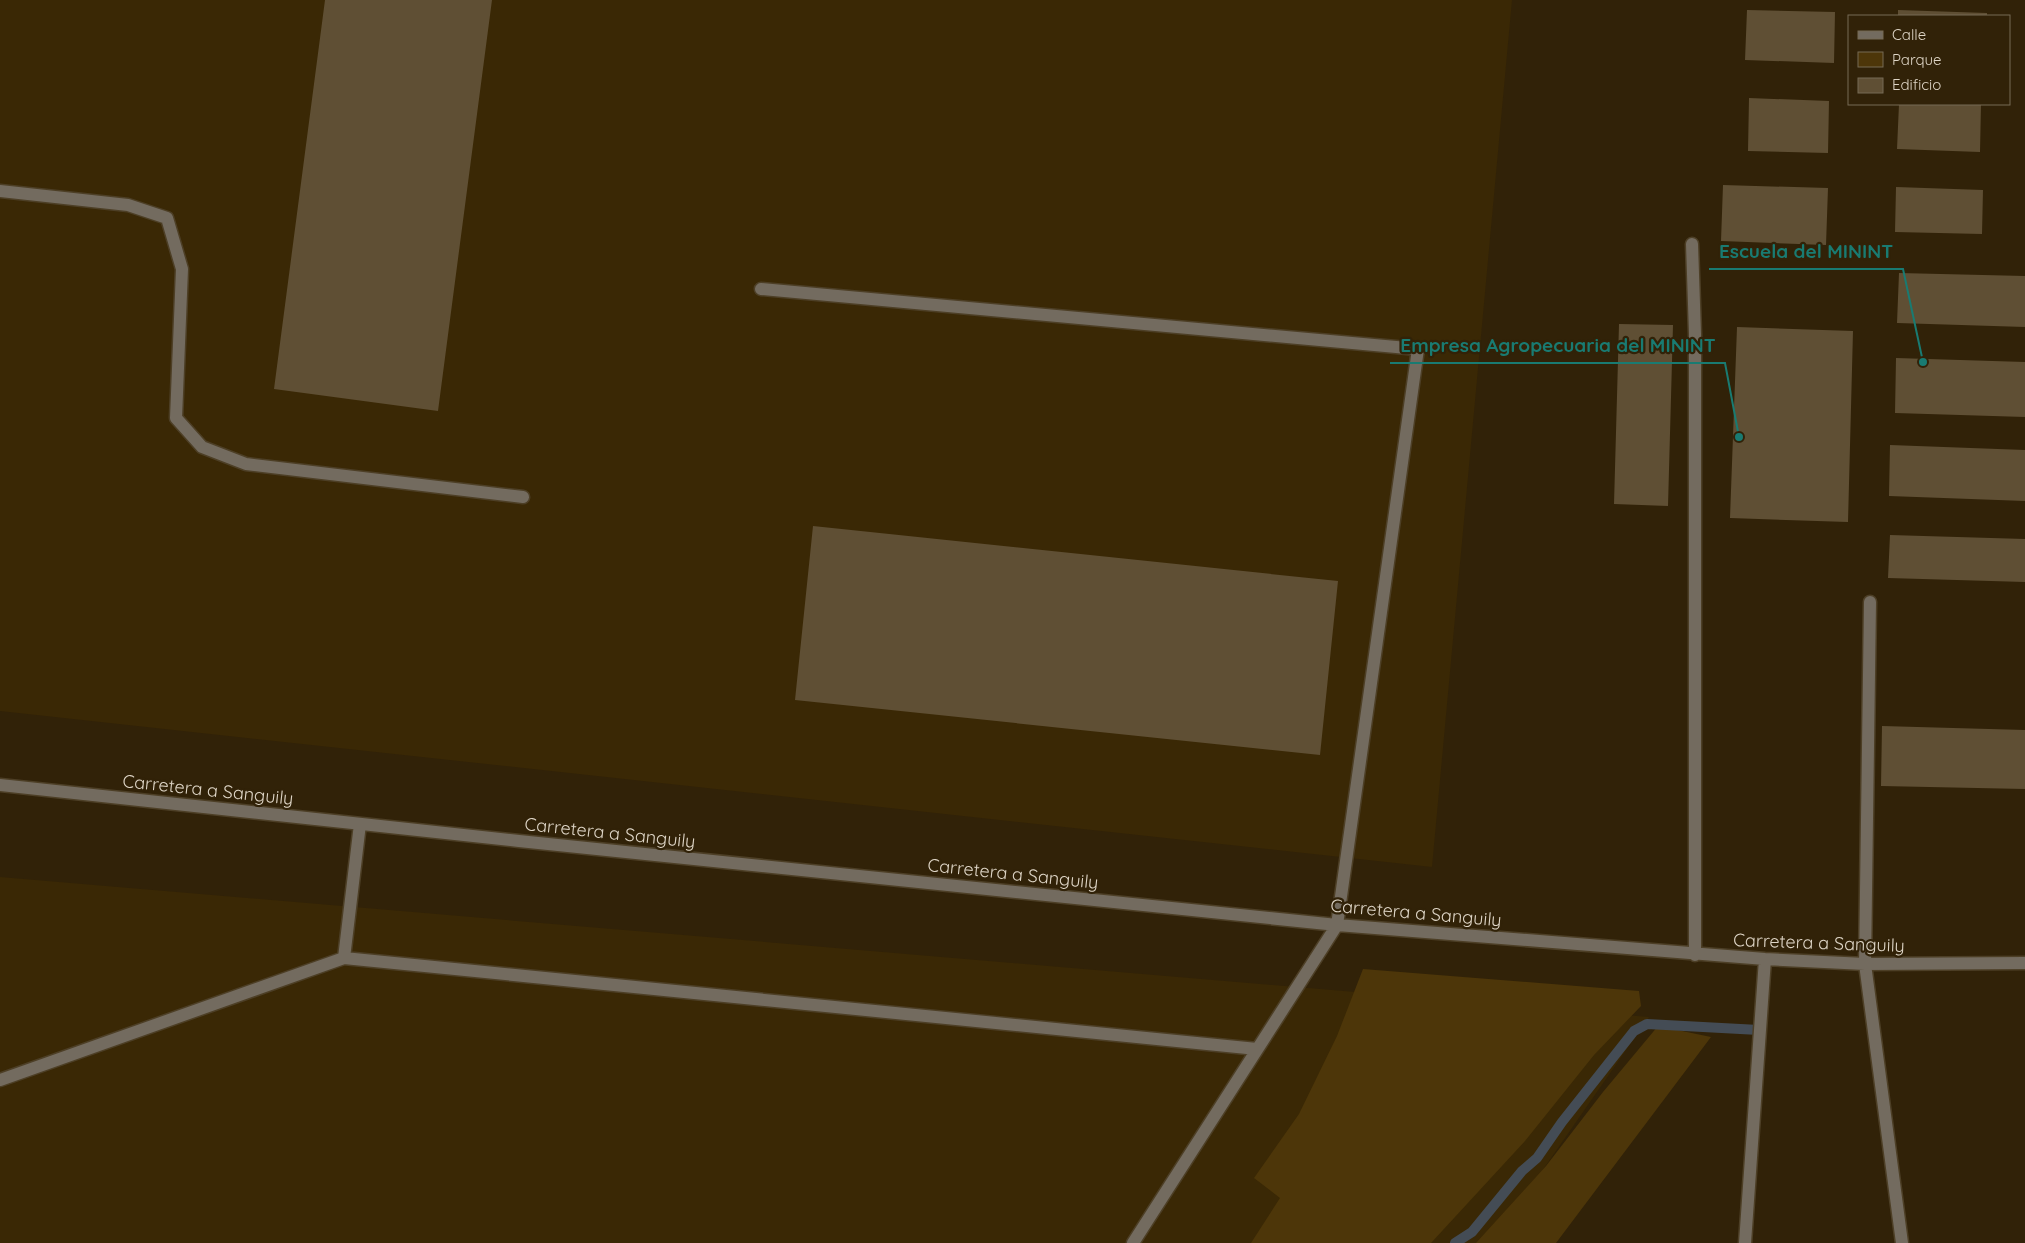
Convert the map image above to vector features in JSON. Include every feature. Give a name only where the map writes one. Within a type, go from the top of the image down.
[{"type":"street","points":[[0,192],[128,205],[167,218],[182,269],[176,418],[202,447],[246,464],[524,496]]},
{"type":"street","points":[[1692,244],[1695,334],[1695,955]]},
{"type":"street","points":[[761,289],[1418,349],[1337,924],[1133,1243]]},
{"type":"street","points":[[1870,602],[1865,964],[1902,1243]]},
{"type":"street","name":"Carretera a Sanguily","points":[[0,785],[360,824],[1337,924],[1695,955],[1765,959],[1865,964],[2025,963]]},
{"type":"street","points":[[344,958],[360,824]]},
{"type":"street","points":[[0,1080],[344,958],[1258,1048]]},
{"type":"street","points":[[1745,1243],[1765,959]]},
{"type":"shaded area","points":[[0,0],[1512,0],[1432,867],[0,711]]},
{"type":"shaded area","points":[[0,877],[1649,1017],[1492,1243],[0,1243]]},
{"type":"green space","points":[[1363,969],[1639,991],[1641,1006],[1594,1055],[1525,1141],[1431,1243],[1251,1243],[1280,1198],[1254,1178],[1299,1114],[1337,1036]]},
{"type":"green space","points":[[1658,1026],[1711,1037],[1556,1243],[1476,1243],[1546,1166],[1603,1092]]},
{"type":"building","points":[[325,0],[492,0],[438,411],[274,389]]},
{"type":"building","points":[[1747,10],[1835,12],[1834,63],[1745,60]]},
{"type":"building","points":[[1898,10],[1987,13],[1987,15],[1898,15]]},
{"type":"building","points":[[1749,98],[1829,101],[1828,153],[1748,151]]},
{"type":"building","points":[[1899,105],[1981,105],[1980,152],[1897,149]]},
{"type":"building","points":[[1723,185],[1828,188],[1826,245],[1721,241]]},
{"type":"building","points":[[1896,187],[1983,190],[1982,234],[1895,232]]},
{"type":"building","points":[[1899,273],[2025,276],[2025,327],[1897,323]]},
{"type":"building","points":[[1619,324],[1673,325],[1668,506],[1614,504]]},
{"type":"building","points":[[1737,327],[1853,331],[1848,522],[1730,518]]},
{"type":"building","points":[[1896,358],[2025,362],[2025,417],[1895,413]]},
{"type":"building","points":[[1890,445],[2025,450],[2025,501],[1889,496]]},
{"type":"building","points":[[813,526],[1338,581],[1320,755],[795,700]]},
{"type":"building","points":[[1890,535],[2025,539],[2025,582],[1888,578]]},
{"type":"building","points":[[1882,726],[2025,730],[2025,789],[1881,786]]},
{"type":"waterway","points":[[1455,1243],[1472,1232],[1522,1171],[1537,1158],[1562,1122],[1634,1031],[1647,1024],[1759,1030]]},
{"type":"place","name":"Escuela del MININT","points":[[1923,362]]},
{"type":"place","name":"Empresa Agropecuaria del MININT","points":[[1739,437]]}]
